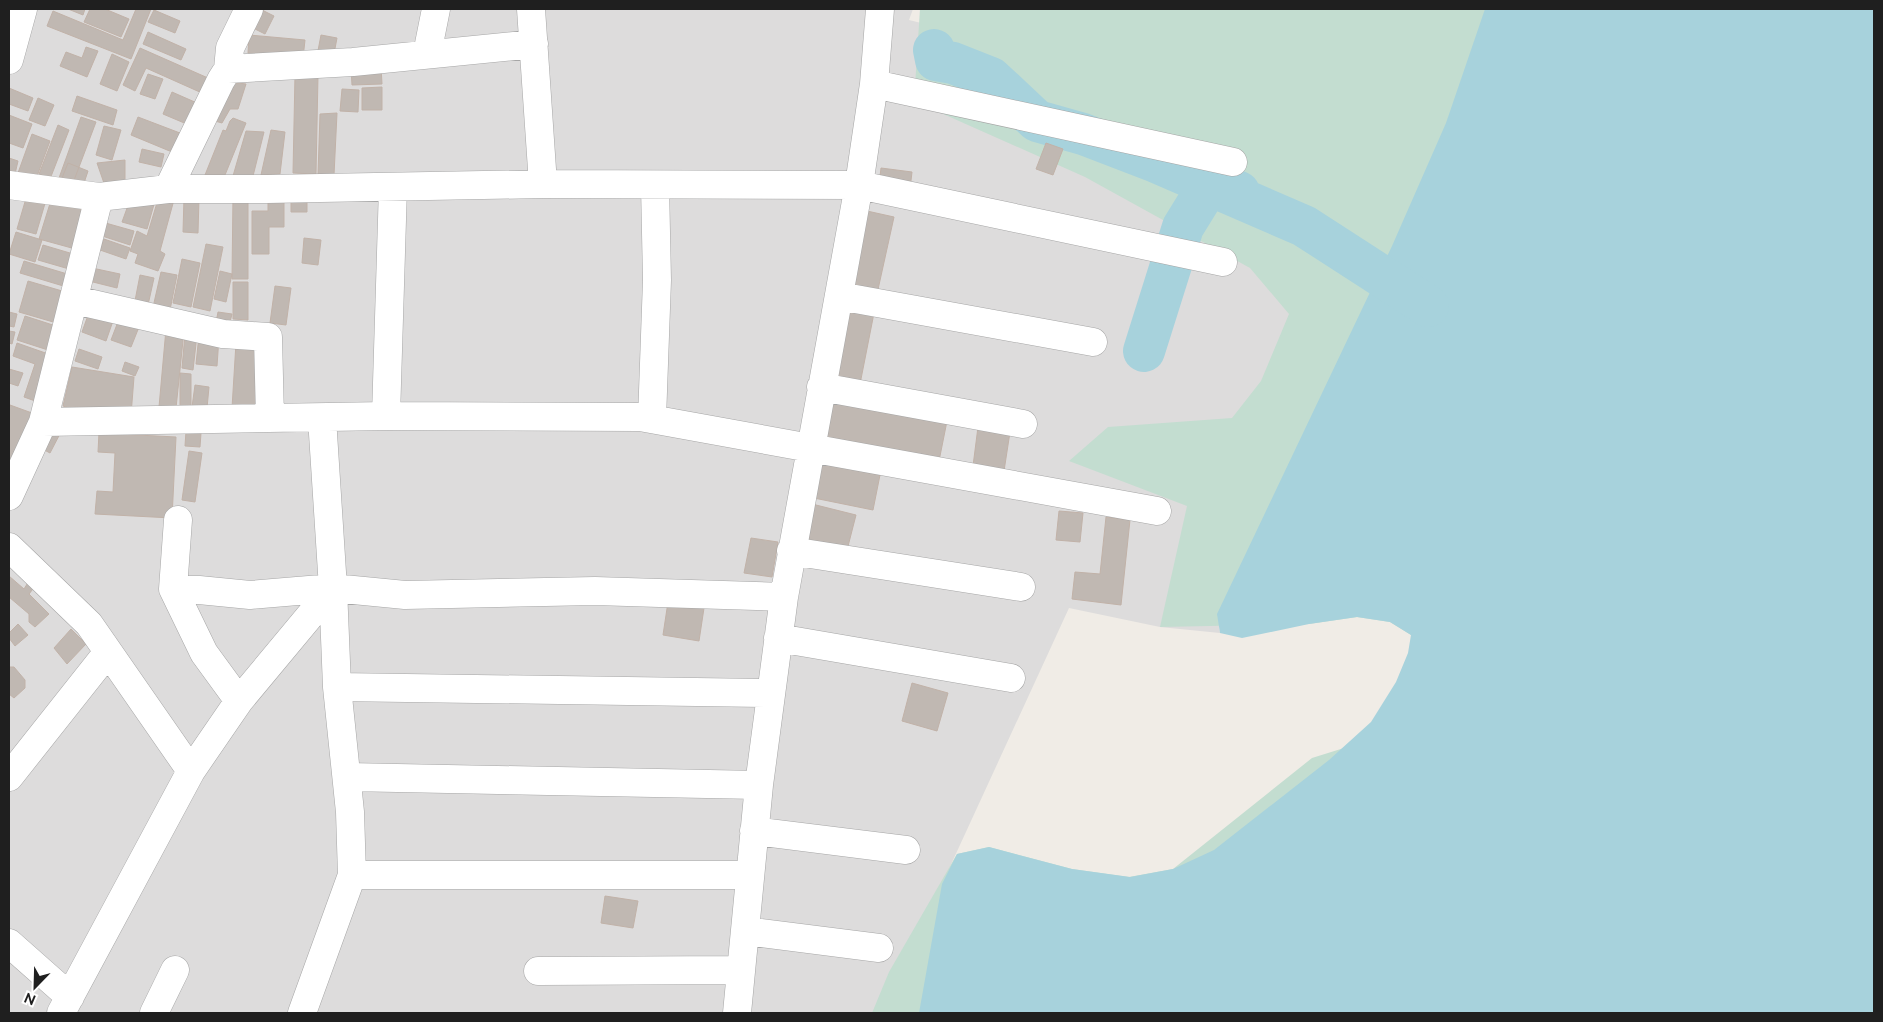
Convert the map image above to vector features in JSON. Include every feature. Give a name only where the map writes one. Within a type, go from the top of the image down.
[{"type":"street","points":[[9,60],[22,9]]},
{"type":"street","points":[[168,189],[228,68],[230,48],[250,9]]},
{"type":"street","points":[[427,54],[436,9]]},
{"type":"street","points":[[531,9],[543,184]]},
{"type":"street","points":[[737,1013],[759,785],[778,638],[821,387],[859,185],[874,84],[880,9]]},
{"type":"street","points":[[228,68],[352,62],[534,44]]},
{"type":"street","points":[[874,84],[1233,162]]},
{"type":"street","points":[[9,184],[99,197],[168,189],[543,184],[859,185],[1223,262]]},
{"type":"street","points":[[652,419],[657,280],[656,185]]},
{"type":"street","points":[[386,416],[393,187]]},
{"type":"street","points":[[9,496],[43,422],[75,300],[99,197]]},
{"type":"street","points":[[839,296],[1092,342]]},
{"type":"street","points":[[75,300],[223,334],[268,337],[270,418]]},
{"type":"street","points":[[821,387],[1023,424]]},
{"type":"street","points":[[43,422],[386,416],[640,417],[1157,511]]},
{"type":"street","points":[[302,1013],[352,875],[338,687],[322,418]]},
{"type":"street","points":[[178,520],[173,590],[204,653],[239,701]]},
{"type":"street","points":[[9,547],[89,624],[191,771]]},
{"type":"street","points":[[792,552],[1021,586]]},
{"type":"street","points":[[9,943],[65,1005],[191,771],[239,701],[333,588]]},
{"type":"street","points":[[173,590],[199,590],[250,595],[333,588],[405,595],[595,591],[784,597]]},
{"type":"street","points":[[778,638],[1012,678]]},
{"type":"street","points":[[9,777],[108,652]]},
{"type":"street","points":[[338,687],[771,693]]},
{"type":"street","points":[[346,778],[759,785]]},
{"type":"street","points":[[754,831],[906,850]]},
{"type":"street","points":[[352,875],[750,875]]},
{"type":"street","points":[[744,931],[879,948]]},
{"type":"street","points":[[154,1013],[175,970]]},
{"type":"street","points":[[538,971],[741,970]]},
{"type":"shaded area","points":[[9,9],[913,9],[909,20],[1187,88],[1392,246],[1217,614],[1220,633],[1160,627],[1069,608],[942,884],[916,1013],[9,1013]]},
{"type":"green space","points":[[920,9],[1874,9],[1874,1013],[872,1013],[889,972],[957,854],[989,847],[1072,869],[1129,877],[1173,869],[1312,758],[1491,702],[1411,635],[1390,622],[1357,617],[1309,624],[1160,627],[1187,506],[1069,461],[1108,427],[1232,418],[1261,381],[1289,314],[1250,268],[1085,177],[914,101]]},
{"type":"water","points":[[1485,9],[1874,9],[1874,1013],[919,1013],[942,884],[957,854],[989,847],[1072,869],[1130,877],[1173,869],[1214,850],[1329,760],[1371,722],[1396,682],[1408,653],[1411,635],[1390,622],[1357,617],[1309,624],[1242,638],[1220,633],[1217,614],[1392,246],[1446,123]]},
{"type":"building","points":[[68,9],[85,9],[83,15]]},
{"type":"building","points":[[90,9],[105,9],[129,19],[121,37],[84,22]]},
{"type":"building","points":[[136,9],[151,9],[131,59],[47,26],[53,11],[123,40]]},
{"type":"building","points":[[260,9],[274,16],[265,34],[249,26]]},
{"type":"building","points":[[154,10],[180,21],[175,33],[148,22]]},
{"type":"building","points":[[148,32],[186,49],[181,60],[143,44]]},
{"type":"building","points":[[249,35],[305,40],[303,58],[248,53]]},
{"type":"building","points":[[321,35],[337,38],[333,59],[317,56]]},
{"type":"building","points":[[86,47],[98,51],[87,77],[60,66],[66,52],[82,58]]},
{"type":"building","points":[[140,48],[208,78],[202,93],[146,68],[135,91],[123,85]]},
{"type":"building","points":[[112,54],[129,62],[117,91],[100,84]]},
{"type":"building","points":[[381,67],[382,84],[352,85],[351,68]]},
{"type":"building","points":[[148,74],[163,79],[155,99],[140,94]]},
{"type":"building","points":[[295,75],[318,75],[316,174],[293,173]]},
{"type":"building","points":[[222,81],[246,84],[238,109],[230,109],[222,123],[208,119]]},
{"type":"building","points":[[382,87],[382,110],[362,110],[362,88]]},
{"type":"building","points":[[9,88],[33,98],[28,111],[9,104]]},
{"type":"building","points":[[342,89],[359,90],[358,112],[340,111]]},
{"type":"building","points":[[172,92],[197,103],[189,125],[163,114]]},
{"type":"building","points":[[77,96],[117,110],[113,125],[72,111]]},
{"type":"building","points":[[38,98],[54,105],[45,126],[29,120]]},
{"type":"building","points":[[337,113],[334,175],[318,174],[320,114]]},
{"type":"building","points":[[9,115],[32,124],[23,148],[9,143]]},
{"type":"building","points":[[81,117],[96,122],[73,183],[59,178]]},
{"type":"building","points":[[138,117],[180,133],[172,152],[131,135]]},
{"type":"building","points":[[233,118],[246,123],[225,175],[205,175],[223,130],[226,131]]},
{"type":"building","points":[[58,125],[69,130],[50,179],[39,174]]},
{"type":"building","points":[[104,126],[121,130],[112,160],[96,155]]},
{"type":"building","points":[[271,130],[285,132],[280,174],[261,175]]},
{"type":"building","points":[[246,131],[264,132],[253,176],[233,176]]},
{"type":"building","points":[[32,134],[50,141],[36,179],[18,173]]},
{"type":"building","points":[[1046,143],[1063,149],[1053,175],[1036,169]]},
{"type":"building","points":[[142,149],[164,154],[161,167],[139,162]]},
{"type":"building","points":[[9,158],[18,161],[15,174],[9,172]]},
{"type":"building","points":[[125,160],[125,183],[105,186],[97,163]]},
{"type":"building","points":[[68,163],[88,171],[83,186],[62,178]]},
{"type":"building","points":[[881,168],[912,172],[910,189],[879,185]]},
{"type":"building","points":[[268,191],[284,191],[284,227],[269,227],[269,254],[252,254],[252,211],[268,211]]},
{"type":"building","points":[[27,195],[46,200],[36,234],[17,229]]},
{"type":"building","points":[[233,195],[248,195],[248,279],[232,279]]},
{"type":"building","points":[[291,195],[307,195],[307,212],[291,212]]},
{"type":"building","points":[[159,196],[175,196],[160,251],[165,254],[158,271],[135,263],[138,254],[130,251],[137,231],[147,236]]},
{"type":"building","points":[[52,197],[91,209],[79,250],[39,239]]},
{"type":"building","points":[[184,198],[199,198],[198,233],[183,232]]},
{"type":"building","points":[[130,200],[155,201],[147,229],[122,222]]},
{"type":"building","points":[[867,211],[894,217],[877,294],[850,288]]},
{"type":"building","points":[[102,222],[134,231],[130,245],[99,235]]},
{"type":"building","points":[[16,232],[42,240],[35,262],[9,254]]},
{"type":"building","points":[[304,238],[321,240],[318,265],[302,263]]},
{"type":"building","points":[[104,239],[130,248],[126,259],[100,250]]},
{"type":"building","points":[[206,244],[223,247],[210,311],[193,307]]},
{"type":"building","points":[[43,245],[80,256],[76,271],[38,260]]},
{"type":"building","points":[[182,259],[200,263],[191,307],[173,303]]},
{"type":"building","points":[[24,261],[74,276],[70,288],[20,273]]},
{"type":"building","points":[[92,268],[120,274],[117,288],[89,281]]},
{"type":"building","points":[[220,271],[232,274],[226,302],[214,299]]},
{"type":"building","points":[[161,272],[177,275],[168,320],[151,316]]},
{"type":"building","points":[[140,275],[154,278],[146,314],[133,311]]},
{"type":"building","points":[[28,281],[69,293],[60,324],[19,312]]},
{"type":"building","points":[[233,282],[248,282],[248,320],[233,319]]},
{"type":"building","points":[[275,286],[291,288],[286,325],[270,323]]},
{"type":"building","points":[[91,307],[115,315],[106,341],[82,332]]},
{"type":"building","points":[[845,308],[874,313],[860,384],[831,378]]},
{"type":"building","points":[[9,312],[17,314],[14,327],[9,326]]},
{"type":"building","points":[[218,312],[232,314],[228,330],[215,328]]},
{"type":"building","points":[[121,314],[141,322],[131,347],[111,340]]},
{"type":"building","points":[[25,316],[59,327],[51,351],[17,340]]},
{"type":"building","points":[[166,329],[184,331],[176,408],[159,407]]},
{"type":"building","points":[[9,331],[15,332],[12,344],[9,343]]},
{"type":"building","points":[[185,334],[197,335],[193,370],[182,368]]},
{"type":"building","points":[[199,335],[219,337],[217,366],[196,364]]},
{"type":"building","points":[[17,343],[54,356],[38,402],[24,397],[35,364],[13,356]]},
{"type":"building","points":[[236,343],[263,344],[259,410],[232,408]]},
{"type":"building","points":[[79,349],[102,357],[98,369],[75,361]]},
{"type":"building","points":[[125,362],[139,367],[135,376],[122,371]]},
{"type":"building","points":[[72,367],[134,377],[131,415],[72,409],[63,406]]},
{"type":"building","points":[[9,369],[23,373],[18,386],[9,383]]},
{"type":"building","points":[[180,373],[191,374],[191,409],[180,408]]},
{"type":"building","points":[[195,385],[209,387],[207,408],[192,407]]},
{"type":"building","points":[[827,396],[947,421],[939,461],[818,436]]},
{"type":"building","points":[[10,405],[32,413],[9,471],[9,409]]},
{"type":"building","points":[[978,427],[1010,432],[1004,471],[973,466]]},
{"type":"building","points":[[48,428],[63,428],[50,453],[37,446]]},
{"type":"building","points":[[186,431],[201,433],[200,447],[185,446]]},
{"type":"building","points":[[99,433],[176,437],[172,518],[95,514],[97,491],[113,492],[115,453],[98,452]]},
{"type":"building","points":[[189,451],[202,453],[195,502],[182,500]]},
{"type":"building","points":[[816,462],[880,475],[873,510],[809,497]]},
{"type":"building","points":[[812,504],[856,515],[845,558],[801,546]]},
{"type":"building","points":[[1059,511],[1083,513],[1080,542],[1056,540]]},
{"type":"building","points":[[1106,517],[1130,520],[1121,605],[1072,599],[1075,572],[1100,574]]},
{"type":"building","points":[[751,538],[778,542],[772,577],[744,573]]},
{"type":"building","points":[[9,576],[24,589],[29,581],[36,585],[29,594],[49,614],[35,627],[29,622],[29,614],[9,597]]},
{"type":"building","points":[[668,602],[704,608],[699,641],[663,635]]},
{"type":"building","points":[[18,624],[28,635],[15,646],[9,638],[9,633]]},
{"type":"building","points":[[71,629],[86,644],[67,664],[54,648]]},
{"type":"building","points":[[9,667],[14,667],[25,680],[25,688],[14,698],[9,694]]},
{"type":"building","points":[[912,683],[948,693],[937,731],[902,721]]},
{"type":"building","points":[[605,896],[638,901],[633,928],[601,923]]},
{"type":"waterway","points":[[934,50],[936,60],[953,63],[991,78],[1037,121],[1083,134],[1156,162],[1304,226],[1428,306]]},
{"type":"waterway","points":[[1144,351],[1183,227],[1204,193],[1217,188],[1228,187],[1239,192]]}]
